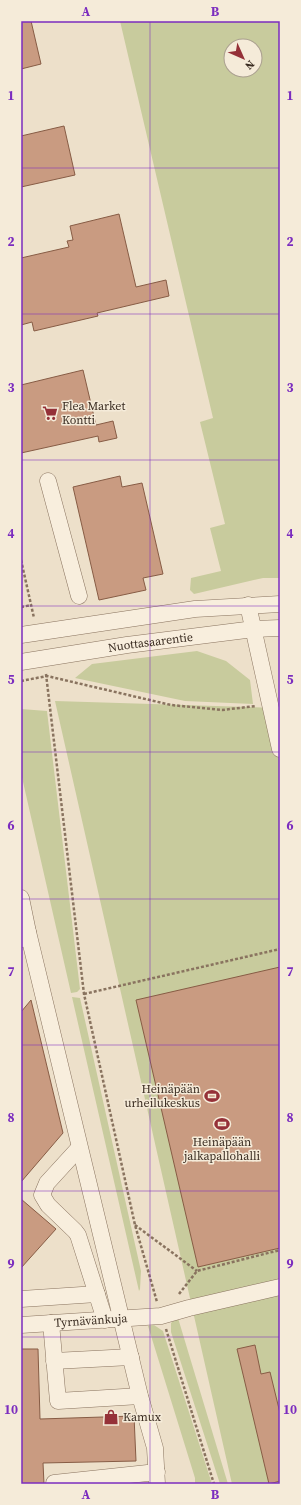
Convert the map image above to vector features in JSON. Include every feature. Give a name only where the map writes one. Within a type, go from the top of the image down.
[{"type":"street","points":[[48,481],[79,596]]},
{"type":"street","points":[[21,635],[195,609],[280,604]]},
{"type":"street","points":[[248,605],[280,749]]},
{"type":"street","name":"Nuottasaarentie","points":[[21,662],[127,645],[254,629],[280,628]]},
{"type":"street","points":[[21,898],[25,936],[122,1319],[140,1396],[155,1448],[157,1478],[54,1484]]},
{"type":"street","points":[[79,1148],[47,1183],[42,1195],[48,1205],[78,1235],[105,1320]]},
{"type":"street","name":"Tyrnävänkuja","points":[[21,1325],[162,1316],[189,1308],[280,1287]]},
{"type":"street","points":[[21,1299],[97,1294]]},
{"type":"street","points":[[51,1323],[58,1401],[140,1396]]},
{"type":"street","points":[[54,1361],[131,1357]]},
{"type":"path","points":[[21,560],[35,623]]},
{"type":"path","points":[[21,607],[32,605]]},
{"type":"path","points":[[21,682],[47,676],[171,705],[222,710],[270,705]]},
{"type":"path","points":[[47,676],[84,994],[135,1225],[214,1484]]},
{"type":"path","points":[[84,994],[280,949]]},
{"type":"path","points":[[135,1225],[197,1271]]},
{"type":"path","points":[[162,1316],[197,1271],[280,1250]]},
{"type":"green space","points":[[120,21],[280,21],[280,578],[263,578],[194,594],[190,590],[191,578],[221,571],[210,528],[225,524],[200,422],[213,418]]},
{"type":"green space","points":[[197,651],[226,661],[250,680],[253,704],[185,701],[75,678],[92,664]]},
{"type":"green space","name":"Heinäpään urheilukeskus","points":[[55,701],[280,708],[280,1484],[232,1484]]},
{"type":"green space","points":[[21,709],[47,711],[80,989],[77,992],[71,993],[21,773]]},
{"type":"green space","points":[[72,997],[80,998],[141,1271],[139,1291]]},
{"type":"green space","points":[[178,1318],[228,1484],[220,1484],[171,1332],[171,1323]]},
{"type":"green space","points":[[154,1325],[163,1331],[212,1484],[195,1484],[195,1478],[148,1326]]},
{"type":"building","points":[[21,21],[31,21],[41,64],[21,69]]},
{"type":"building","points":[[64,126],[75,175],[21,187],[21,136]]},
{"type":"building","points":[[119,214],[136,287],[166,280],[169,296],[97,313],[98,316],[34,331],[32,322],[21,325],[21,258],[69,247],[67,241],[73,240],[70,226]]},
{"type":"building","points":[[83,370],[96,425],[113,421],[117,438],[99,442],[98,436],[21,453],[21,385]]},
{"type":"building","points":[[120,476],[122,487],[142,483],[163,574],[143,578],[146,590],[99,600],[73,487]]},
{"type":"building","name":"Heinäpään jalkapallohalli","points":[[280,967],[280,1248],[198,1267],[136,1000]]},
{"type":"building","points":[[31,1000],[63,1133],[21,1182],[21,1012]]},
{"type":"building","points":[[21,1199],[56,1229],[21,1268]]},
{"type":"building","points":[[255,1345],[261,1374],[270,1372],[280,1413],[280,1481],[269,1484],[237,1349]]},
{"type":"building","name":"Kamux","points":[[21,1349],[38,1349],[40,1419],[134,1416],[136,1461],[43,1463],[44,1484],[21,1484]]},
{"type":"place","name":"Flea Market Kontti","points":[[50,413]]},
{"type":"place","name":"Heinäpään urheilukeskus","points":[[212,1096]]},
{"type":"place","name":"Heinäpään jalkapallohalli","points":[[222,1124]]},
{"type":"place","name":"Kamux","points":[[111,1417]]}]
